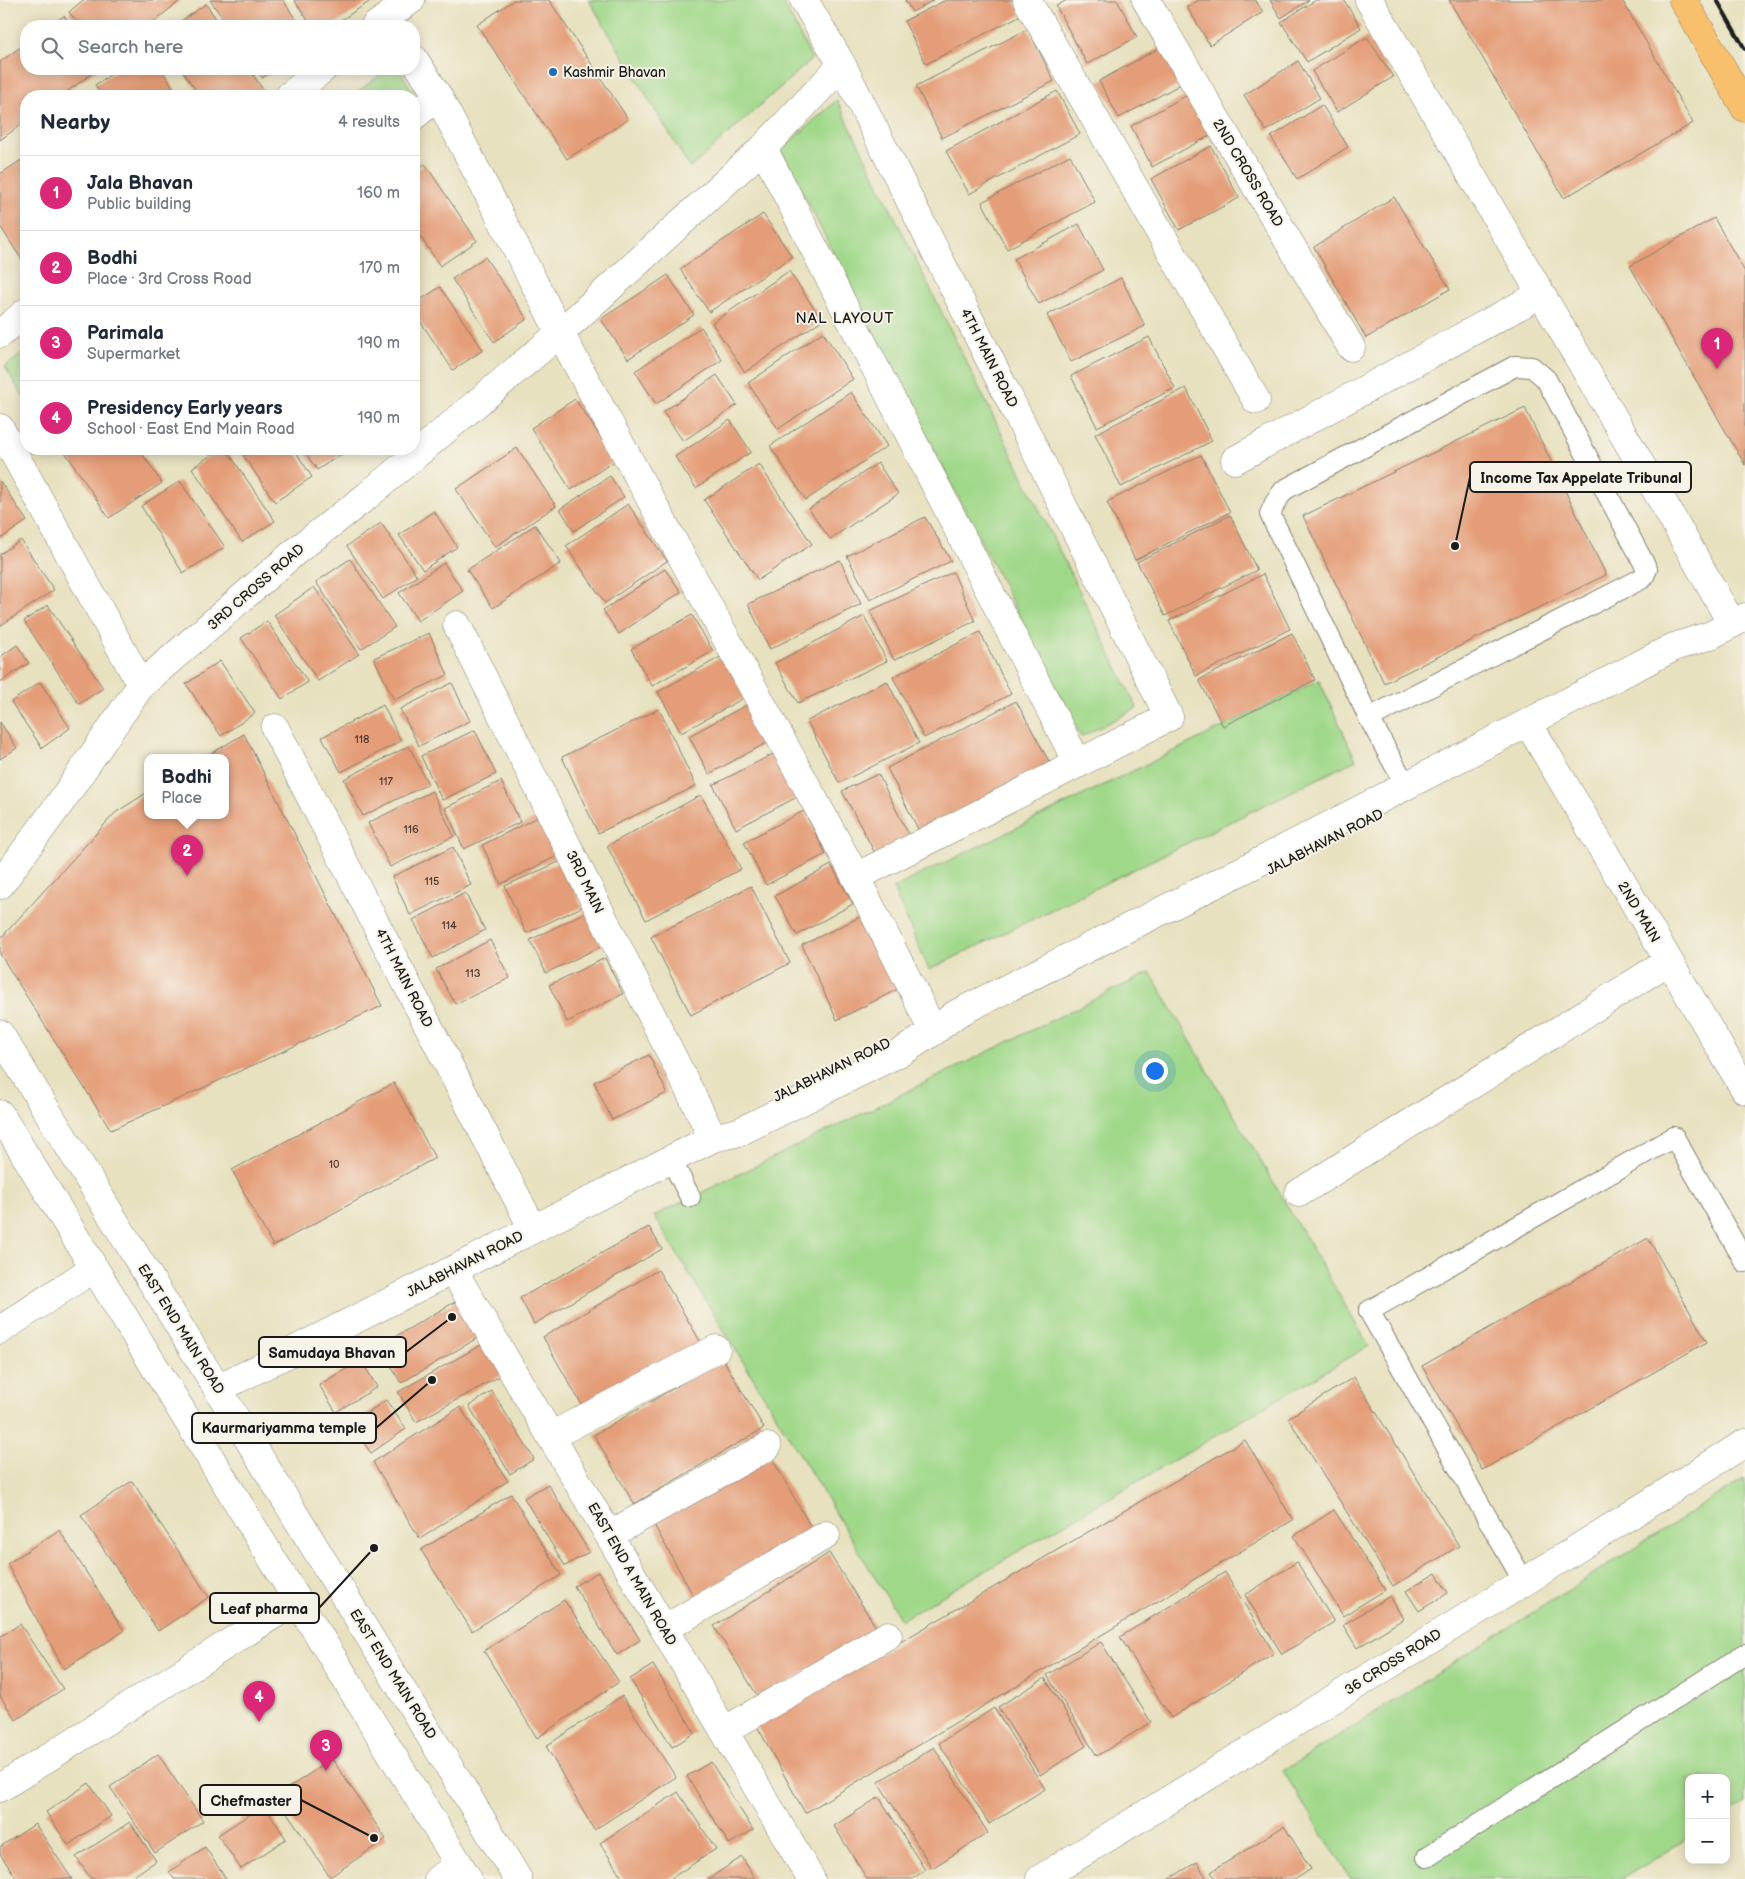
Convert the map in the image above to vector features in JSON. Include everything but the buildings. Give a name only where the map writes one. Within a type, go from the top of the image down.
[{"type":"main road","points":[[1682,0],[1745,108]]},
{"type":"street","points":[[388,20],[411,0]]},
{"type":"street","name":"4TH MAIN ROAD","points":[[804,0],[842,65],[1169,717],[1078,764]]},
{"type":"street","points":[[1027,0],[1256,400]]},
{"type":"street","name":"2ND CROSS ROAD","points":[[1146,0],[1351,346]]},
{"type":"street","points":[[1369,0],[1541,294],[1729,625]]},
{"type":"street","name":"3RD CROSS ROAD","points":[[420,451],[560,333],[763,148],[842,65]]},
{"type":"street","points":[[420,68],[438,96],[560,333],[856,877],[933,1032]]},
{"type":"street","points":[[297,90],[315,75]]},
{"type":"street","points":[[420,111],[438,96]]},
{"type":"street","points":[[763,148],[1078,764],[856,877]]},
{"type":"street","points":[[1235,460],[1541,294]]},
{"type":"street","points":[[0,334],[20,317]]},
{"type":"street","points":[[12,433],[20,449]]},
{"type":"street","points":[[23,455],[141,685]]},
{"type":"street","name":"3RD CROSS ROAD","points":[[0,885],[60,803],[141,685],[296,551],[367,496],[416,455]]},
{"type":"street","name":"3RD MAIN","points":[[458,625],[712,1138]]},
{"type":"street","name":"JALABHAVAN ROAD","points":[[180,1408],[712,1138],[733,1118],[892,1040],[965,1028],[1682,656],[1729,625]]},
{"type":"street","name":"JALABHAVAN ROAD","points":[[933,1032],[956,1014],[1406,786],[1674,647],[1729,625]]},
{"type":"street","name":"4TH MAIN ROAD","points":[[275,728],[533,1229]]},
{"type":"street","name":"2ND MAIN","points":[[1534,733],[1745,1090]]},
{"type":"street","points":[[1299,1193],[1669,961]]},
{"type":"street","name":"EAST END MAIN ROAD","points":[[0,1034],[518,1879]]},
{"type":"street","points":[[0,1114],[297,1600],[455,1875]]},
{"type":"street","points":[[0,1330],[94,1268]]},
{"type":"street","name":"EAST END A MAIN ROAD","points":[[453,1270],[811,1879]]},
{"type":"street","points":[[551,1436],[716,1348]]},
{"type":"street","name":"36 CROSS ROAD","points":[[1053,1875],[1745,1443]]},
{"type":"street","points":[[609,1535],[767,1447]]},
{"type":"street","points":[[664,1629],[826,1535]]},
{"type":"street","points":[[0,1788],[297,1600]]},
{"type":"street","points":[[724,1731],[888,1635]]},
{"type":"lane","points":[[1369,718],[1642,578],[1646,569],[1589,458],[1546,379],[1532,367],[1515,366],[1284,490],[1274,503],[1270,514],[1369,718],[1406,786]]},
{"type":"lane","points":[[1524,1582],[1369,1311],[1674,1136],[1745,1262]]},
{"type":"lane","points":[[671,1159],[690,1197]]},
{"type":"lane","points":[[1427,1857],[1745,1654]]},
{"type":"green space","points":[[589,0],[782,0],[812,59],[690,168]]},
{"type":"green space","points":[[380,75],[403,75],[412,90],[360,90]]},
{"type":"green space","points":[[837,100],[1137,708],[1081,737],[781,150]]},
{"type":"green space","points":[[20,356],[20,391],[5,367]]},
{"type":"green space","points":[[1319,680],[1356,760],[929,970],[893,888]]},
{"type":"green space","points":[[1150,972],[1369,1346],[901,1620],[654,1216]]},
{"type":"green space","points":[[1745,1478],[1745,1802],[1730,1811],[1730,1774],[1685,1774],[1685,1840],[1623,1879],[1351,1879],[1283,1771]]},
{"type":"railway","points":[[1717,0],[1745,49]]},
{"type":"place","name":"Kashmir Bhavan","points":[[553,72]]},
{"type":"place","name":"Jala Bhavan","points":[[1717,369]]},
{"type":"place","name":"Income Tax Appelate Tribunal","points":[[1455,546]]},
{"type":"place","name":"Bodhi","points":[[187,876]]},
{"type":"place","name":"Samudaya Bhavan","points":[[452,1317]]},
{"type":"place","name":"Kaurmariyamma temple","points":[[432,1380]]},
{"type":"place","name":"Leaf pharma","points":[[374,1548]]},
{"type":"place","name":"Presidency Early years","points":[[259,1722]]},
{"type":"place","name":"Parimala","points":[[326,1771]]},
{"type":"place","name":"Chefmaster","points":[[374,1838]]},
{"type":"district","name":"NAL LAYOUT","points":[[845,318]]}]
